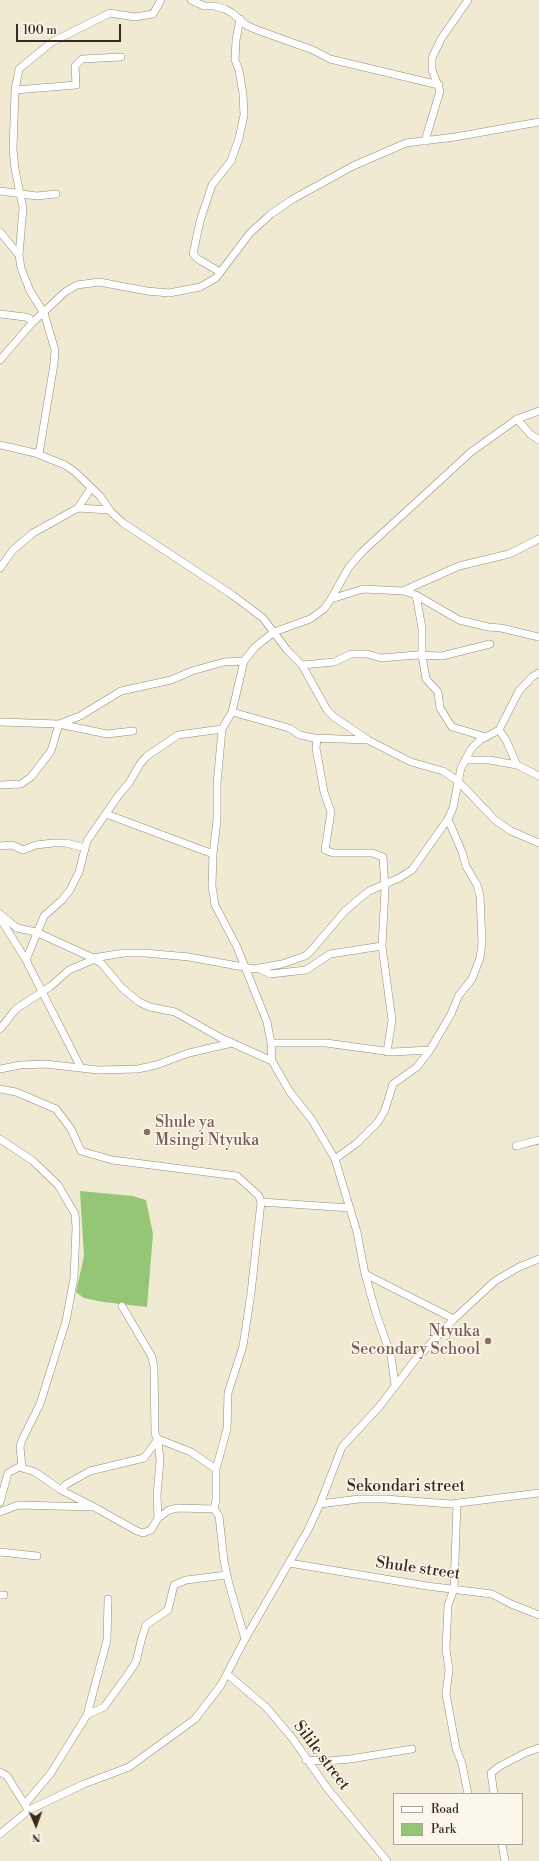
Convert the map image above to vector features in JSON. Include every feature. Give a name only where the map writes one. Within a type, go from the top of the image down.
[{"type":"street","points":[[39,454],[55,350],[44,313],[30,291],[21,268],[19,255],[23,208],[15,169],[13,150],[15,90],[18,69],[52,42],[110,13],[135,17],[152,14],[161,0]]},
{"type":"street","points":[[191,0],[204,6],[214,6],[225,9],[257,30],[313,50],[330,59],[439,85]]},
{"type":"street","points":[[426,141],[438,104],[440,91],[439,85],[432,70],[432,58],[441,39],[468,0]]},
{"type":"street","points":[[220,272],[198,259],[193,254],[200,220],[212,185],[231,161],[239,138],[244,115],[243,94],[239,70],[235,60],[236,40],[240,19]]},
{"type":"street","points":[[15,90],[76,85],[75,66],[82,59],[121,56]]},
{"type":"street","points":[[0,360],[32,323],[65,292],[77,285],[99,282],[147,291],[169,293],[200,287],[216,278],[250,233],[271,214],[293,199],[353,166],[406,143],[455,137],[539,122]]},
{"type":"street","points":[[0,191],[37,196],[56,194]]},
{"type":"street","points":[[0,232],[19,255]]},
{"type":"street","points":[[0,314],[29,318],[32,323]]},
{"type":"street","points":[[396,1385],[391,1356],[384,1338],[365,1274],[357,1232],[335,1159],[312,1120],[290,1092],[272,1061],[271,1043],[267,1022],[237,947],[215,905],[212,886],[213,854],[217,820],[217,784],[222,729],[232,712],[244,662],[255,647],[274,632],[310,619],[324,609],[349,567],[362,552],[471,452],[517,420],[539,411]]},
{"type":"street","points":[[517,420],[530,434],[539,440]]},
{"type":"street","points":[[0,445],[39,454],[65,465],[75,472],[100,496],[109,510],[123,523],[231,594],[263,618],[287,650],[302,665],[327,710],[368,740],[411,762],[443,771],[458,780],[495,820],[511,831],[539,843]]},
{"type":"street","points":[[0,568],[13,550],[33,532],[78,508],[91,488]]},
{"type":"street","points":[[78,508],[109,510]]},
{"type":"street","points":[[403,591],[459,566],[509,554],[539,539]]},
{"type":"street","points":[[331,599],[363,589],[403,591],[416,595],[459,620],[539,637]]},
{"type":"street","points":[[416,595],[422,628],[422,655],[426,680],[438,692],[440,708],[451,725],[486,737]]},
{"type":"street","points":[[302,665],[334,662],[351,654],[389,658],[422,655],[442,656],[490,644]]},
{"type":"street","points":[[59,724],[80,716],[121,691],[171,680],[192,671],[224,662],[244,662]]},
{"type":"street","points":[[0,1029],[16,1009],[41,990],[51,986],[70,970],[94,959],[124,953],[145,953],[189,957],[246,968],[258,968],[282,964],[304,956],[310,952],[345,911],[369,891],[399,878],[412,870],[448,819],[453,808],[458,780],[465,760],[471,749],[498,730],[519,691],[532,677],[539,673]]},
{"type":"street","points":[[232,712],[290,728],[300,735],[317,738],[368,740]]},
{"type":"street","points":[[0,722],[59,724],[107,734],[133,731]]},
{"type":"street","points":[[0,785],[21,784],[31,777],[51,751],[59,724]]},
{"type":"street","points":[[26,960],[36,932],[44,916],[62,900],[70,890],[79,872],[87,841],[118,796],[129,783],[140,764],[147,756],[178,735],[222,729]]},
{"type":"street","points":[[498,730],[506,740],[517,765]]},
{"type":"street","points":[[317,738],[316,748],[324,792],[331,812],[325,850],[334,853],[372,853],[383,858],[383,884],[385,890],[382,946],[392,1020],[387,1052]]},
{"type":"street","points":[[465,760],[489,760],[517,765],[539,776]]},
{"type":"street","points":[[106,814],[213,854]]},
{"type":"street","points":[[335,1159],[357,1143],[378,1122],[385,1110],[392,1084],[417,1067],[430,1050],[451,1014],[459,995],[472,979],[480,958],[482,943],[480,896],[477,885],[466,866],[462,852],[448,819]]},
{"type":"street","points":[[0,846],[12,845],[23,850],[36,845],[53,843],[85,848]]},
{"type":"street","points":[[0,914],[17,928],[36,932],[94,959],[107,970],[122,988],[139,1002],[150,1007],[175,1012],[199,1027],[272,1061]]},
{"type":"street","points":[[0,918],[26,960],[81,1068]]},
{"type":"street","points":[[258,968],[270,974],[306,970],[330,954],[382,946]]},
{"type":"street","points":[[0,1069],[20,1065],[45,1064],[81,1068],[124,1070],[138,1069],[156,1065],[189,1053],[232,1043]]},
{"type":"street","points":[[271,1043],[326,1043],[356,1046],[374,1051],[387,1052],[430,1050]]},
{"type":"street","points":[[0,1089],[16,1092],[56,1109],[71,1129],[81,1150],[112,1160],[238,1176],[259,1196],[261,1202],[248,1313],[243,1346],[228,1393],[227,1429],[216,1469],[216,1500],[214,1509],[219,1516],[227,1575],[245,1639]]},
{"type":"street","points":[[0,1139],[33,1161],[58,1185],[75,1214],[76,1228],[74,1278],[66,1321],[40,1404],[22,1440],[20,1447],[22,1467]]},
{"type":"street","points":[[516,1146],[539,1140]]},
{"type":"street","points":[[261,1202],[350,1208]]},
{"type":"street","points":[[27,1807],[129,1767],[195,1719],[209,1702],[227,1674],[245,1639],[289,1563],[320,1504],[342,1447],[379,1407],[416,1359],[454,1319],[495,1281],[539,1258]]},
{"type":"street","points":[[365,1274],[454,1319]]},
{"type":"street","points":[[122,1306],[152,1357],[155,1372],[154,1430],[158,1440],[160,1465],[157,1495],[158,1518]]},
{"type":"street","points":[[158,1440],[191,1452],[216,1469]]},
{"type":"street","points":[[61,1490],[65,1485],[90,1471],[140,1460],[151,1450],[158,1440]]},
{"type":"street","points":[[0,1502],[8,1473],[22,1467],[35,1472],[61,1490],[137,1532],[151,1530],[158,1518],[164,1513],[178,1508],[214,1509]]},
{"type":"street","name":"Sekondari street","points":[[320,1504],[359,1499],[457,1503],[539,1493]]},
{"type":"street","points":[[457,1503],[454,1588],[448,1605],[446,1649],[449,1670],[446,1694],[456,1748],[462,1764],[468,1793]]},
{"type":"street","points":[[0,1512],[18,1505],[94,1507]]},
{"type":"street","points":[[0,1552],[37,1556]]},
{"type":"street","name":"Shule street","points":[[289,1563],[427,1586],[454,1588],[492,1594],[511,1604],[539,1615]]},
{"type":"street","points":[[88,1714],[104,1707],[133,1667],[136,1662],[140,1641],[146,1625],[168,1610],[174,1585],[186,1580],[227,1575]]},
{"type":"street","points":[[0,1834],[27,1807],[51,1773],[88,1714],[107,1640],[108,1598]]},
{"type":"street","name":"Silile street","points":[[227,1674],[267,1708],[293,1739],[306,1760],[387,1861]]},
{"type":"street","points":[[494,1793],[491,1773],[500,1766],[527,1752],[539,1748]]},
{"type":"street","points":[[306,1760],[328,1761],[350,1759],[412,1749]]},
{"type":"street","points":[[0,1772],[7,1776],[27,1807]]},
{"type":"street","points":[[502,1845],[505,1861]]},
{"type":"green space","points":[[80,1191],[133,1196],[146,1200],[153,1234],[147,1307],[103,1302],[84,1298],[76,1292],[84,1256]]},
{"type":"place","name":"Shule ya Msingi Ntyuka","points":[[147,1132]]},
{"type":"place","name":"Ntyuka Secondary School","points":[[488,1341]]}]
